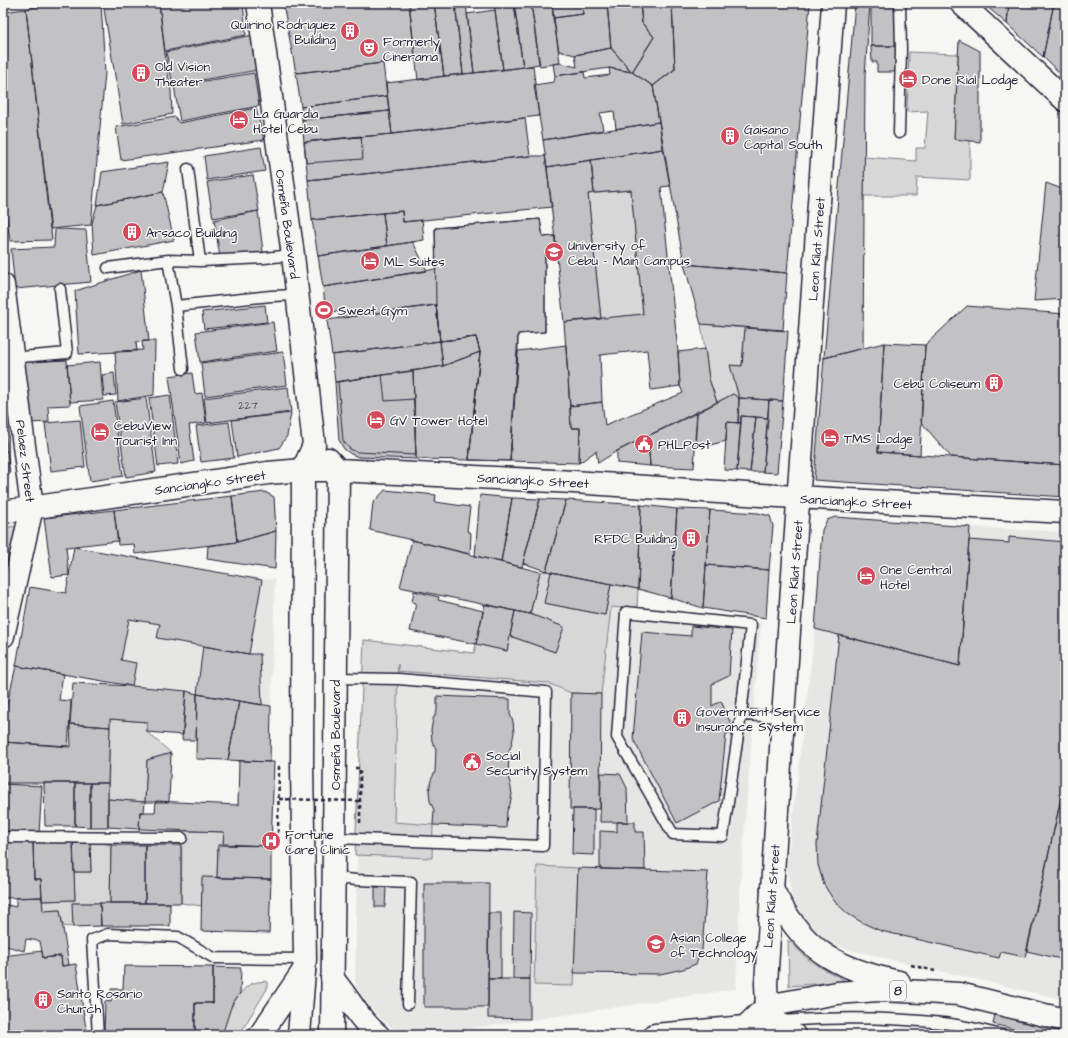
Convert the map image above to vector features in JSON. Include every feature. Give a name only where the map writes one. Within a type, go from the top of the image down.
[{"type":"street","name":"Osmeña Boulevard","points":[[258,3],[293,255],[314,445]]},
{"type":"street","name":"Leon Kilat Street","points":[[776,1020],[766,984],[783,717],[800,498],[833,3]]},
{"type":"street","points":[[962,3],[1065,100]]},
{"type":"street","name":"Pelaez Street","points":[[3,285],[8,358],[32,507],[3,636]]},
{"type":"street","points":[[299,1035],[304,964],[302,767],[303,470],[314,445],[338,470]]},
{"type":"street","name":"Sanciangko Street","points":[[3,512],[268,473],[303,470],[338,470],[566,482],[800,498],[1065,512]]},
{"type":"street","name":"Osmeña Boulevard","points":[[332,1035],[338,470]]},
{"type":"street","points":[[772,888],[783,910],[797,930],[814,947],[832,960],[857,971],[880,978],[959,994]]},
{"type":"street","points":[[260,1035],[304,964]]},
{"type":"street","points":[[332,978],[343,990],[358,1014],[378,1035]]},
{"type":"street","name":"8","points":[[655,1035],[745,1027],[776,1020],[837,993],[878,990],[959,994],[1065,1020]]},
{"type":"street","points":[[745,1027],[776,1020],[794,1035]]},
{"type":"lane","points":[[899,133],[901,52],[900,3]]},
{"type":"lane","points":[[188,169],[200,261]]},
{"type":"lane","points":[[108,268],[168,260],[200,261],[293,255]]},
{"type":"lane","points":[[168,260],[176,306],[183,369]]},
{"type":"lane","points":[[8,358],[67,353],[60,289]]},
{"type":"lane","points":[[176,306],[271,296],[297,295]]},
{"type":"lane","points":[[626,612],[751,625],[741,715],[723,836],[673,834],[617,737],[626,612]]},
{"type":"lane","points":[[335,678],[399,678],[546,692],[543,846],[335,838]]},
{"type":"lane","points":[[741,715],[783,717]]},
{"type":"lane","points":[[3,837],[182,838]]},
{"type":"lane","points":[[334,878],[411,882],[408,1004]]},
{"type":"lane","points":[[98,1035],[92,940],[108,934],[178,937],[214,958],[304,964]]},
{"type":"lane","points":[[776,1020],[871,1018],[944,1023],[1003,1035]]},
{"type":"path","points":[[278,833],[279,767]]},
{"type":"path","points":[[360,768],[360,833]]},
{"type":"path","points":[[279,799],[360,801]]},
{"type":"shaded area","points":[[909,52],[958,54],[954,139],[970,139],[970,180],[917,177],[916,196],[864,196],[864,157],[916,161],[916,148],[925,148],[928,111],[907,112]]},
{"type":"shaded area","points":[[631,190],[643,314],[601,319],[588,194]]},
{"type":"shaded area","points":[[701,324],[745,328],[742,366],[731,366],[739,398],[733,394],[717,402],[709,379]]},
{"type":"shaded area","points":[[16,526],[3,579],[3,528]]},
{"type":"shaded area","points":[[970,527],[1065,532],[1065,1000],[859,952],[824,941],[809,928],[797,909],[791,894],[787,866],[815,629],[960,666]]},
{"type":"shaded area","points":[[74,547],[262,580],[275,579],[271,706],[132,686],[16,666],[30,587],[66,593]]},
{"type":"shaded area","points":[[540,572],[551,572],[545,603],[605,615],[611,584],[638,589],[637,609],[611,607],[601,694],[571,693],[548,683],[398,671],[398,664],[394,822],[433,825],[432,858],[355,855],[364,640],[474,653],[476,644],[507,651],[510,636],[555,652],[564,627],[530,614]]},
{"type":"shaded area","points":[[611,607],[761,622],[741,872],[736,989],[423,1035],[408,1035],[394,1029],[377,1015],[363,999],[355,983],[357,858],[365,679],[364,640],[604,669]]},
{"type":"shaded area","points":[[110,719],[147,722],[147,732],[171,753],[147,760],[145,802],[108,799]]},
{"type":"shaded area","points":[[182,831],[224,832],[223,844],[218,845],[217,878],[202,906],[181,903]]},
{"type":"shaded area","points":[[90,840],[111,845],[110,903],[73,903],[73,927],[63,926],[60,910],[43,911],[42,901],[75,900],[74,872],[91,872]]},
{"type":"shaded area","points":[[537,866],[578,868],[574,986],[534,985]]},
{"type":"shaded area","points":[[788,940],[811,962],[846,981],[789,986]]},
{"type":"shaded area","points":[[264,981],[267,982],[267,989],[239,1035],[222,1035],[228,1014],[236,999],[251,984]]},
{"type":"building","points":[[55,3],[101,3],[105,73],[91,225],[50,229],[26,9]]},
{"type":"building","name":"Old Vision Theater","points":[[103,3],[159,3],[171,91],[172,114],[123,124]]},
{"type":"building","points":[[159,3],[243,3],[246,35],[165,51]]},
{"type":"building","name":"Quirino Rodriguez Building","points":[[283,3],[409,3],[415,58],[296,73]]},
{"type":"building","points":[[409,3],[434,3],[444,76],[418,80]]},
{"type":"building","points":[[434,3],[455,3],[463,74],[444,76]]},
{"type":"building","points":[[455,3],[466,3],[474,73],[463,74]]},
{"type":"building","points":[[494,3],[514,3],[523,67],[503,70]]},
{"type":"building","points":[[514,3],[531,3],[539,64],[523,67]]},
{"type":"building","points":[[531,3],[552,3],[560,63],[540,66]]},
{"type":"building","points":[[552,3],[582,3],[583,14],[553,18]]},
{"type":"building","points":[[582,3],[607,3],[611,48],[575,55],[559,51],[553,18],[583,14]]},
{"type":"building","points":[[607,3],[640,3],[642,23],[654,37],[632,72],[611,48]]},
{"type":"building","points":[[640,3],[672,3],[675,69],[653,86],[632,72],[654,37],[642,23]]},
{"type":"building","name":"Gaisano Capital South","points":[[672,3],[810,3],[787,273],[684,264],[653,86],[675,69]]},
{"type":"building","points":[[855,3],[870,3],[865,75],[863,348],[824,358]]},
{"type":"building","points":[[871,3],[889,3],[889,6],[897,5],[898,46],[871,46]]},
{"type":"building","points":[[983,3],[1009,3],[1007,24]]},
{"type":"building","points":[[1009,3],[1054,3],[1043,57],[1007,24]]},
{"type":"building","points":[[1054,3],[1065,3],[1065,78],[1043,57]]},
{"type":"building","points":[[26,9],[52,240],[10,241],[3,190],[3,12]]},
{"type":"building","points":[[495,10],[503,70],[474,73],[467,14]]},
{"type":"building","points":[[253,35],[258,70],[173,85],[166,52]]},
{"type":"building","points":[[959,40],[980,51],[980,142],[954,139]]},
{"type":"building","points":[[871,46],[898,46],[898,72],[877,72],[877,62],[872,62]]},
{"type":"building","points":[[611,48],[632,72],[609,68],[555,76],[553,64],[560,63],[577,67],[575,55]]},
{"type":"building","points":[[383,63],[387,96],[301,107],[296,73]]},
{"type":"building","points":[[533,66],[539,116],[392,134],[386,83]]},
{"type":"building","points":[[609,68],[632,72],[653,86],[659,122],[616,129],[614,111],[600,113],[603,130],[543,140],[534,85],[554,82],[555,76],[584,72],[585,78],[610,75]]},
{"type":"building","points":[[254,73],[259,106],[180,121],[174,86]]},
{"type":"building","points":[[387,96],[389,111],[302,120],[301,107]]},
{"type":"building","points":[[256,108],[264,140],[121,160],[116,127],[175,117],[179,123]]},
{"type":"building","points":[[389,111],[392,134],[304,142],[302,120]]},
{"type":"building","points":[[525,118],[530,156],[308,180],[304,142],[392,134]]},
{"type":"building","points":[[659,122],[663,149],[547,167],[543,140]]},
{"type":"building","points":[[361,136],[363,159],[306,163],[304,142]]},
{"type":"building","points":[[261,147],[265,171],[207,180],[204,156]]},
{"type":"building","points":[[663,149],[670,186],[661,187],[678,352],[680,386],[651,390],[647,350],[600,355],[602,402],[570,406],[564,322],[643,314],[631,190],[594,193],[591,160]]},
{"type":"building","points":[[530,156],[545,156],[552,207],[403,222],[402,211],[312,220],[308,180]]},
{"type":"building","points":[[591,160],[594,193],[588,194],[601,319],[564,322],[547,167]]},
{"type":"building","points":[[169,162],[163,192],[97,205],[102,172]]},
{"type":"building","points":[[253,175],[259,211],[213,218],[207,182]]},
{"type":"building","points":[[1046,183],[1065,190],[1065,299],[1034,301]]},
{"type":"building","name":"Arsaco Building","points":[[163,192],[174,240],[94,255],[92,223],[97,205]]},
{"type":"building","points":[[258,211],[263,252],[220,257],[214,220]]},
{"type":"building","points":[[402,211],[403,222],[422,220],[424,240],[387,246],[383,213]]},
{"type":"building","points":[[383,213],[387,246],[318,256],[312,220]]},
{"type":"building","points":[[540,219],[543,237],[555,236],[557,254],[545,255],[545,332],[518,334],[510,461],[469,460],[480,352],[476,337],[440,341],[436,305],[339,318],[338,311],[326,313],[323,287],[436,269],[435,228]]},
{"type":"building","points":[[540,219],[543,237],[555,236],[557,254],[545,255],[545,332],[518,334],[510,461],[469,460],[480,352],[476,337],[440,341],[436,305],[435,228]]},
{"type":"building","points":[[55,229],[86,230],[91,282],[15,289],[11,249],[54,247]]},
{"type":"building","name":"ML Suites","points":[[413,242],[427,271],[323,287],[318,256]]},
{"type":"building","points":[[684,264],[787,273],[783,330],[701,324]]},
{"type":"building","points":[[141,270],[149,341],[136,342],[137,351],[79,354],[75,291]]},
{"type":"building","points":[[265,305],[267,322],[204,329],[202,312]]},
{"type":"building","points":[[436,305],[440,341],[332,355],[327,320]]},
{"type":"building","name":"Cebu Coliseum","points":[[967,306],[1065,314],[1065,465],[951,457],[921,422],[925,345]]},
{"type":"building","points":[[273,322],[277,351],[200,362],[196,332]]},
{"type":"building","points":[[745,328],[788,331],[783,401],[739,398],[730,365],[742,366]]},
{"type":"building","points":[[476,337],[480,352],[443,366],[440,341]]},
{"type":"building","points":[[142,341],[155,341],[154,395],[118,401],[115,351],[143,350]]},
{"type":"building","points":[[440,341],[443,366],[335,382],[332,355]]},
{"type":"building","points":[[884,343],[925,345],[920,455],[878,452]]},
{"type":"building","points":[[884,343],[878,452],[1065,465],[1065,497],[814,480],[824,358]]},
{"type":"building","points":[[566,345],[571,428],[580,428],[579,463],[510,461],[518,351]]},
{"type":"building","points":[[705,349],[709,379],[717,402],[617,451],[598,463],[596,451],[579,463],[580,428],[571,428],[570,406],[602,402],[605,425],[683,393],[680,386],[678,352]]},
{"type":"building","points":[[283,352],[287,385],[205,396],[201,363]]},
{"type":"building","points":[[480,352],[469,460],[416,459],[413,371],[443,366]]},
{"type":"building","points":[[67,360],[70,405],[48,406],[49,422],[29,423],[24,362]]},
{"type":"building","points":[[100,362],[103,400],[70,402],[67,365]]},
{"type":"building","name":"GV Tower Hotel","points":[[413,371],[416,459],[359,457],[344,449],[339,440],[335,382]]},
{"type":"building","points":[[114,373],[116,395],[104,396],[102,375]]},
{"type":"building","points":[[192,373],[195,394],[202,393],[206,423],[189,425],[194,461],[181,464],[169,376]]},
{"type":"building","name":"GV Tower Hotel","points":[[382,375],[385,401],[414,399],[416,455],[357,452],[350,449],[343,441],[338,382]]},
{"type":"building","points":[[288,387],[291,412],[207,423],[204,398]]},
{"type":"building","points":[[733,394],[739,398],[738,423],[727,422],[726,441],[702,447],[695,439],[697,413]]},
{"type":"building","points":[[170,395],[178,464],[158,466],[149,398]]},
{"type":"building","points":[[146,398],[156,472],[126,477],[115,402]]},
{"type":"building","points":[[739,398],[769,400],[768,418],[741,416],[741,423],[738,423]]},
{"type":"building","points":[[769,400],[783,401],[777,473],[763,472]]},
{"type":"building","name":"CebuView Tourist Inn","points":[[113,401],[123,476],[90,481],[80,406]]},
{"type":"building","points":[[3,410],[7,451],[3,452]]},
{"type":"building","points":[[291,413],[287,436],[279,448],[237,457],[232,420]]},
{"type":"building","points":[[697,413],[694,468],[650,466],[648,436]]},
{"type":"building","points":[[741,416],[756,417],[750,472],[737,471]]},
{"type":"building","points":[[756,417],[768,418],[763,472],[750,472]]},
{"type":"building","points":[[80,420],[85,467],[51,471],[45,423]]},
{"type":"building","points":[[229,422],[234,458],[201,462],[196,426]]},
{"type":"building","points":[[727,422],[741,423],[737,471],[724,470]]},
{"type":"building","points":[[648,436],[650,466],[617,463],[617,451]]},
{"type":"building","points":[[7,451],[10,474],[3,479],[3,452]]},
{"type":"building","points":[[385,490],[436,495],[435,502],[470,507],[467,531],[471,533],[470,554],[370,530],[373,503]]},
{"type":"building","points":[[265,492],[274,497],[276,531],[237,542],[232,496]]},
{"type":"building","points":[[480,495],[512,498],[501,562],[475,556]]},
{"type":"building","points":[[232,496],[237,542],[135,554],[134,544],[118,545],[114,510]]},
{"type":"building","points":[[512,498],[540,499],[522,567],[501,562]]},
{"type":"building","points":[[540,499],[566,500],[546,571],[523,563]]},
{"type":"building","points":[[566,500],[641,505],[638,589],[546,571]]},
{"type":"building","points":[[641,505],[677,509],[671,598],[638,589]]},
{"type":"building","name":"RFDC Building","points":[[677,509],[710,510],[703,608],[671,598]]},
{"type":"building","points":[[114,510],[118,541],[66,547],[69,575],[52,577],[44,518]]},
{"type":"building","points":[[710,510],[758,513],[770,516],[773,526],[769,570],[706,565]]},
{"type":"building","points":[[835,517],[970,527],[960,666],[815,629],[822,530],[827,520]]},
{"type":"building","points":[[276,531],[275,569],[207,559],[208,546],[237,542]]},
{"type":"building","points":[[1009,537],[1065,542],[1065,781],[1025,957],[1001,952],[999,958],[881,931],[848,914],[835,902],[824,885],[818,865],[817,844],[839,635],[960,666],[969,540],[1009,543]]},
{"type":"building","points":[[412,540],[540,572],[530,614],[400,587]]},
{"type":"building","points":[[74,547],[262,580],[249,654],[157,638],[160,624],[129,619],[121,660],[136,663],[132,686],[16,666],[30,587],[66,593]]},
{"type":"building","points":[[706,565],[769,570],[766,618],[703,608]]},
{"type":"building","points":[[551,572],[611,584],[605,615],[544,603]]},
{"type":"building","points":[[414,591],[439,597],[438,600],[483,611],[476,644],[410,631],[416,603],[412,602]]},
{"type":"building","points":[[485,604],[515,611],[507,651],[476,644]]},
{"type":"building","points":[[515,611],[530,614],[564,627],[555,652],[510,636]]},
{"type":"building","name":"Government Service Insurance System","points":[[691,626],[732,630],[729,676],[712,684],[712,706],[721,701],[734,731],[726,734],[719,801],[677,823],[633,739],[642,632],[691,636]]},
{"type":"building","points":[[203,646],[249,654],[260,654],[262,705],[197,694]]},
{"type":"building","points":[[16,666],[63,674],[59,700],[71,701],[68,746],[3,742],[3,722]]},
{"type":"building","points":[[73,683],[186,691],[183,735],[147,732],[147,722],[110,719],[110,727],[70,724]]},
{"type":"building","points":[[186,691],[197,694],[196,740],[182,740]]},
{"type":"building","points":[[571,693],[601,694],[600,809],[570,809]]},
{"type":"building","points":[[197,694],[239,701],[228,760],[196,759]]},
{"type":"building","name":"Social Security System","points":[[437,696],[510,699],[510,714],[513,722],[514,733],[509,751],[508,777],[512,794],[507,811],[506,828],[433,825],[434,810],[430,801],[429,791],[431,780],[435,772],[436,749],[432,741],[431,730],[433,719],[437,711]]},
{"type":"building","points":[[239,701],[271,706],[270,762],[228,760]]},
{"type":"building","points":[[70,724],[110,727],[108,783],[3,783],[3,742],[71,747]]},
{"type":"building","points":[[171,753],[169,802],[145,802],[147,760]]},
{"type":"building","points":[[239,761],[274,762],[271,846],[223,844],[224,832],[139,829],[140,812],[155,812],[156,801],[238,805]]},
{"type":"building","points":[[601,773],[620,774],[627,788],[628,822],[600,822]]},
{"type":"building","points":[[1065,781],[1065,960],[1027,951]]},
{"type":"building","points":[[44,783],[75,783],[75,826],[45,826]]},
{"type":"building","points":[[75,783],[90,783],[90,827],[75,826]]},
{"type":"building","points":[[90,783],[108,783],[108,827],[90,827]]},
{"type":"building","points":[[3,784],[42,786],[39,833],[3,832]]},
{"type":"building","points":[[108,799],[145,802],[144,812],[140,812],[139,829],[108,827]]},
{"type":"building","points":[[573,809],[594,809],[594,855],[572,854]]},
{"type":"building","points":[[617,822],[635,822],[635,832],[644,832],[645,870],[600,869],[600,831],[617,832]]},
{"type":"building","points":[[73,840],[75,900],[42,901],[41,879],[34,879],[33,841]]},
{"type":"building","points":[[73,840],[90,840],[91,872],[74,872]]},
{"type":"building","points":[[33,841],[34,879],[41,879],[42,897],[3,898],[3,842]]},
{"type":"building","points":[[111,845],[145,845],[145,903],[110,903]]},
{"type":"building","points":[[145,845],[181,845],[181,903],[145,903]]},
{"type":"building","points":[[218,845],[271,846],[271,879],[217,878]]},
{"type":"building","name":"Asian College of Technology","points":[[578,868],[708,872],[702,950],[696,964],[683,969],[660,974],[574,973]]},
{"type":"building","points":[[202,877],[271,879],[269,933],[201,931]]},
{"type":"building","points":[[424,883],[489,883],[488,1007],[424,1007]]},
{"type":"building","points":[[375,887],[386,887],[385,907],[375,907]]},
{"type":"building","points":[[42,897],[43,911],[60,910],[69,965],[62,966],[61,956],[43,958],[40,941],[26,939],[24,951],[3,945],[3,904],[16,907],[16,898]]},
{"type":"building","points":[[72,903],[100,903],[101,926],[73,927]]},
{"type":"building","points":[[100,903],[170,903],[170,926],[101,926]]},
{"type":"building","points":[[514,912],[531,913],[530,979],[513,979]]},
{"type":"building","points":[[488,913],[501,913],[501,979],[488,979]]},
{"type":"building","name":"Santo Rosario Church","points":[[42,951],[43,958],[61,956],[62,966],[76,964],[87,1035],[3,1035],[3,956]]},
{"type":"building","points":[[124,966],[213,967],[213,1003],[195,1003],[195,1034],[212,1035],[104,1035],[105,1001],[111,1002],[111,989],[123,989]]},
{"type":"building","points":[[213,967],[241,968],[240,993],[232,1004],[222,1035],[195,1034],[195,1003],[213,1003]]},
{"type":"building","points":[[488,979],[530,979],[530,1019],[488,1018]]},
{"type":"building","points":[[995,1014],[1065,1030],[1065,1035],[1037,1035],[993,1024]]},
{"type":"place","name":"Quirino Rodriguez Building","points":[[350,31]]},
{"type":"place","name":"Formerly Cinerama","points":[[369,48]]},
{"type":"place","name":"Old Vision Theater","points":[[141,73]]},
{"type":"place","name":"Done Rial Lodge","points":[[908,79]]},
{"type":"place","name":"La Guardia Hotel Cebu","points":[[239,120]]},
{"type":"place","name":"Gaisano Capital South","points":[[730,136]]},
{"type":"place","name":"Arsaco Building","points":[[132,232]]},
{"type":"place","name":"University of Cebu - Main Campus","points":[[554,252]]},
{"type":"place","name":"ML Suites","points":[[370,261]]},
{"type":"place","name":"Sweat Gym","points":[[324,310]]},
{"type":"place","name":"Cebu Coliseum","points":[[994,383]]},
{"type":"place","name":"GV Tower Hotel","points":[[376,420]]},
{"type":"place","name":"CebuView Tourist Inn","points":[[100,432]]},
{"type":"place","name":"TMS Lodge","points":[[830,438]]},
{"type":"place","name":"PHLPost","points":[[644,444]]},
{"type":"place","name":"RFDC Building","points":[[691,538]]},
{"type":"place","name":"One Central Hotel","points":[[866,576]]},
{"type":"place","name":"Government Service Insurance System","points":[[682,718]]},
{"type":"place","name":"Social Security System","points":[[472,762]]},
{"type":"place","name":"Fortune Care Clinic","points":[[271,841]]},
{"type":"place","name":"Asian College of Technology","points":[[656,944]]},
{"type":"place","name":"Santo Rosario Church","points":[[43,1000]]}]
